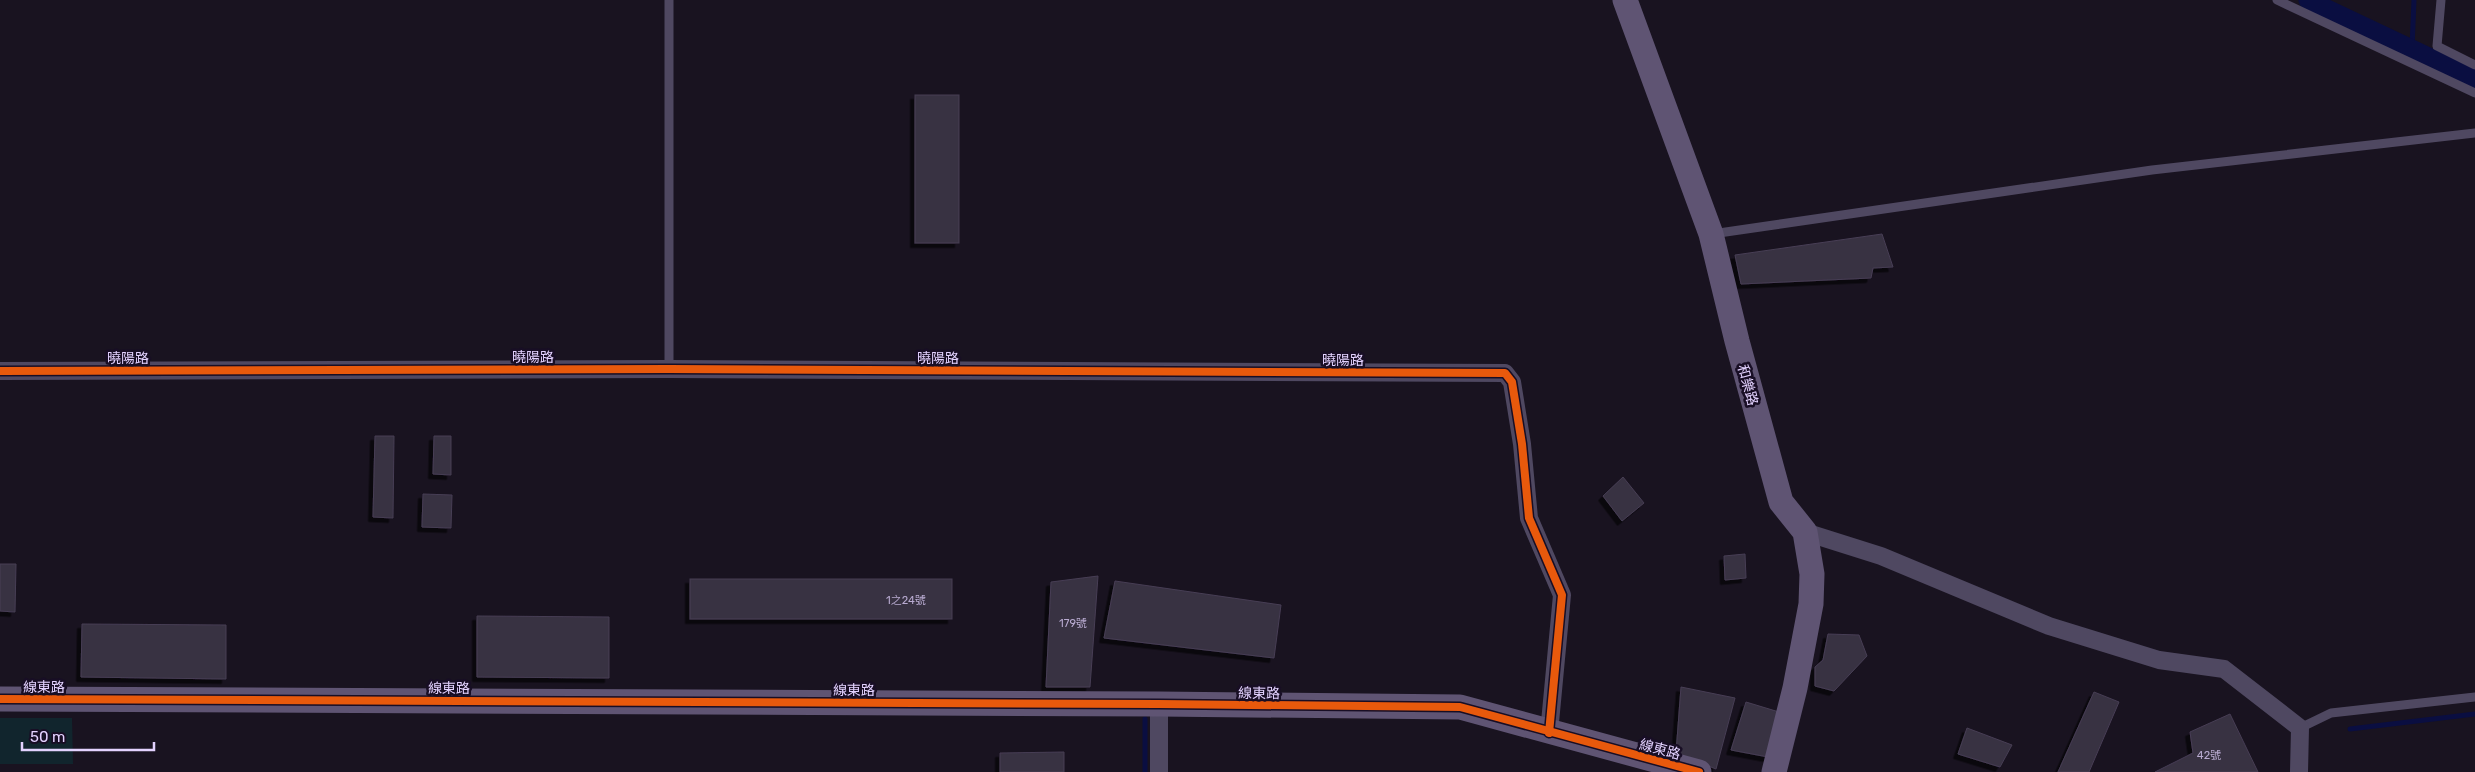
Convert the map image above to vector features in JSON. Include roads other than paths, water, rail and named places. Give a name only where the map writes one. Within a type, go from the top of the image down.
[{"type":"street","name":"和樂路","points":[[1625,0],[1711,234],[1737,341],[1781,502],[1805,532],[1812,574],[1811,604],[1795,688],[1774,772]]},
{"type":"street","name":"曉陽路","points":[[0,371],[669,369],[1505,373],[1512,382],[1522,444],[1530,518],[1562,595],[1549,733]]},
{"type":"street","points":[[1805,532],[1881,556],[2049,626],[2159,660],[2224,669],[2300,728],[2299,772]]},
{"type":"street","name":"線東路","points":[[0,699],[1460,707],[1549,733],[1699,772]]},
{"type":"street","points":[[1159,704],[1159,772]]},
{"type":"lane","points":[[669,369],[670,0]]},
{"type":"lane","points":[[2277,0],[2475,92]]},
{"type":"lane","points":[[2441,0],[2436,46],[2475,65]]},
{"type":"lane","points":[[1711,234],[2152,170],[2475,133]]},
{"type":"lane","points":[[2300,728],[2331,713],[2475,697]]},
{"type":"waterway","points":[[2308,0],[2475,79]]},
{"type":"waterway","points":[[2412,49],[2414,0]]},
{"type":"waterway","points":[[2350,729],[2475,714]]},
{"type":"waterway","points":[[1145,719],[1145,772]]}]
